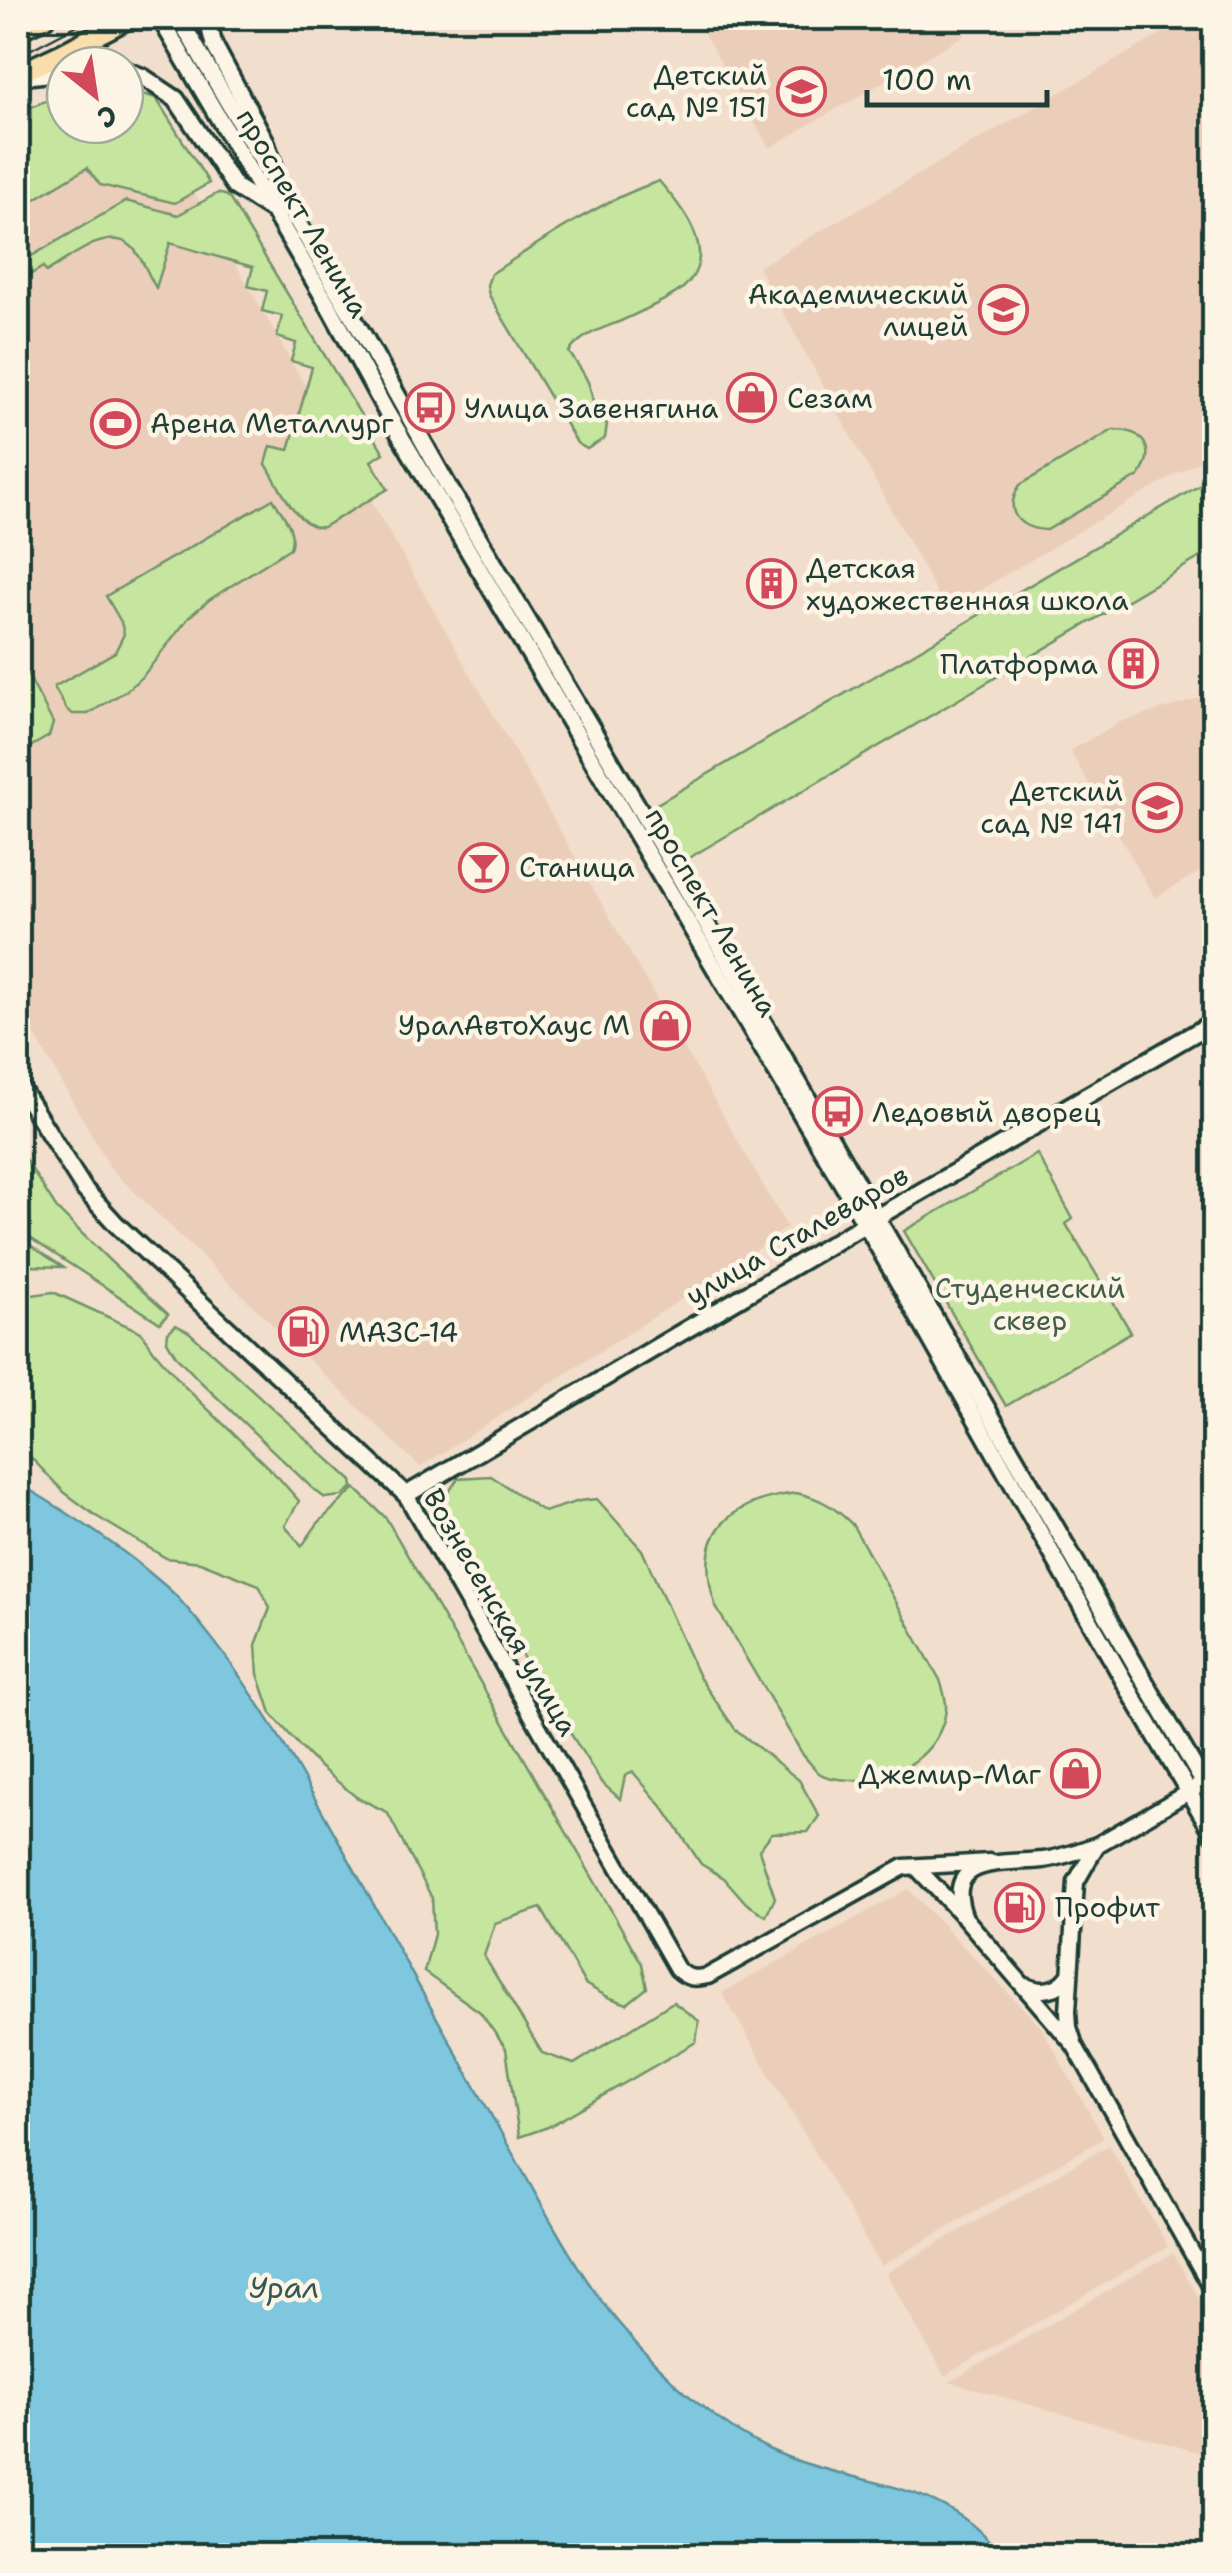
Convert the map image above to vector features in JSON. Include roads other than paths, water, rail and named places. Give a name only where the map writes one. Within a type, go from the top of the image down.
[{"type":"main road","points":[[18,30],[44,18]]},
{"type":"main road","points":[[18,76],[129,18]]},
{"type":"main road","name":"проспект Ленина","points":[[160,18],[280,207],[448,486],[871,1220],[1214,1835]]},
{"type":"main road","name":"проспект Ленина","points":[[179,18],[280,207]]},
{"type":"main road","name":"проспект Ленина","points":[[211,18],[214,44],[265,140],[280,207]]},
{"type":"main road","points":[[18,76],[45,74]]},
{"type":"main road","points":[[145,78],[176,99],[235,187],[280,207]]},
{"type":"main road","name":"улица Сталеваров","points":[[406,1496],[1214,1022]]},
{"type":"main road","name":"Вознесенская улица","points":[[18,1084],[84,1190],[406,1496]]},
{"type":"main road","name":"проспект Ленина","points":[[871,1220],[1209,1780],[1214,1801]]},
{"type":"street","name":"Вознесенская улица","points":[[406,1496],[677,1969],[686,1977],[693,1980],[708,1976],[910,1867]]},
{"type":"street","points":[[1048,1860],[1097,1845],[1209,1780]]},
{"type":"street","points":[[1075,2046],[1069,2027],[1069,1976],[1076,1882],[1097,1845]]},
{"type":"street","points":[[910,1867],[1048,1860],[1060,1862],[1076,1882]]},
{"type":"street","points":[[965,1918],[958,1892],[963,1879],[990,1862]]},
{"type":"street","points":[[910,1867],[965,1918],[1075,2046],[1214,2292]]},
{"type":"street","points":[[1020,1983],[1040,1990],[1056,1988],[1069,1976]]},
{"type":"water","name":"Урал","points":[[18,1483],[102,1536],[163,1584],[229,1662],[297,1767],[562,2240],[602,2302],[634,2342],[694,2400],[738,2433],[787,2457],[930,2499],[955,2512],[1001,2555],[18,2555]]},
{"type":"tram line","points":[[18,56],[91,18]]},
{"type":"place","name":"Детский сад № 151","points":[[802,91]]},
{"type":"place","name":"Академический лицей","points":[[1003,310]]},
{"type":"place","name":"Сезам","points":[[752,398]]},
{"type":"place","name":"Улица Завенягина","points":[[429,408]]},
{"type":"place","name":"Арена Металлург","points":[[115,423]]},
{"type":"place","name":"Детская художественная школа","points":[[771,584]]},
{"type":"place","name":"Платформа","points":[[1133,664]]},
{"type":"place","name":"Детский сад № 141","points":[[1158,807]]},
{"type":"place","name":"Станица","points":[[484,867]]},
{"type":"place","name":"УралАвтоХаус М","points":[[665,1025]]},
{"type":"place","name":"Ледовый дворец","points":[[837,1112]]},
{"type":"place","name":"МАЗС-14","points":[[304,1332]]},
{"type":"place","name":"Джемир-Маг","points":[[1076,1774]]},
{"type":"place","name":"Профит","points":[[1020,1907]]},
{"type":"park label","name":"Студенческий сквер","points":[[1030,1304]]}]
